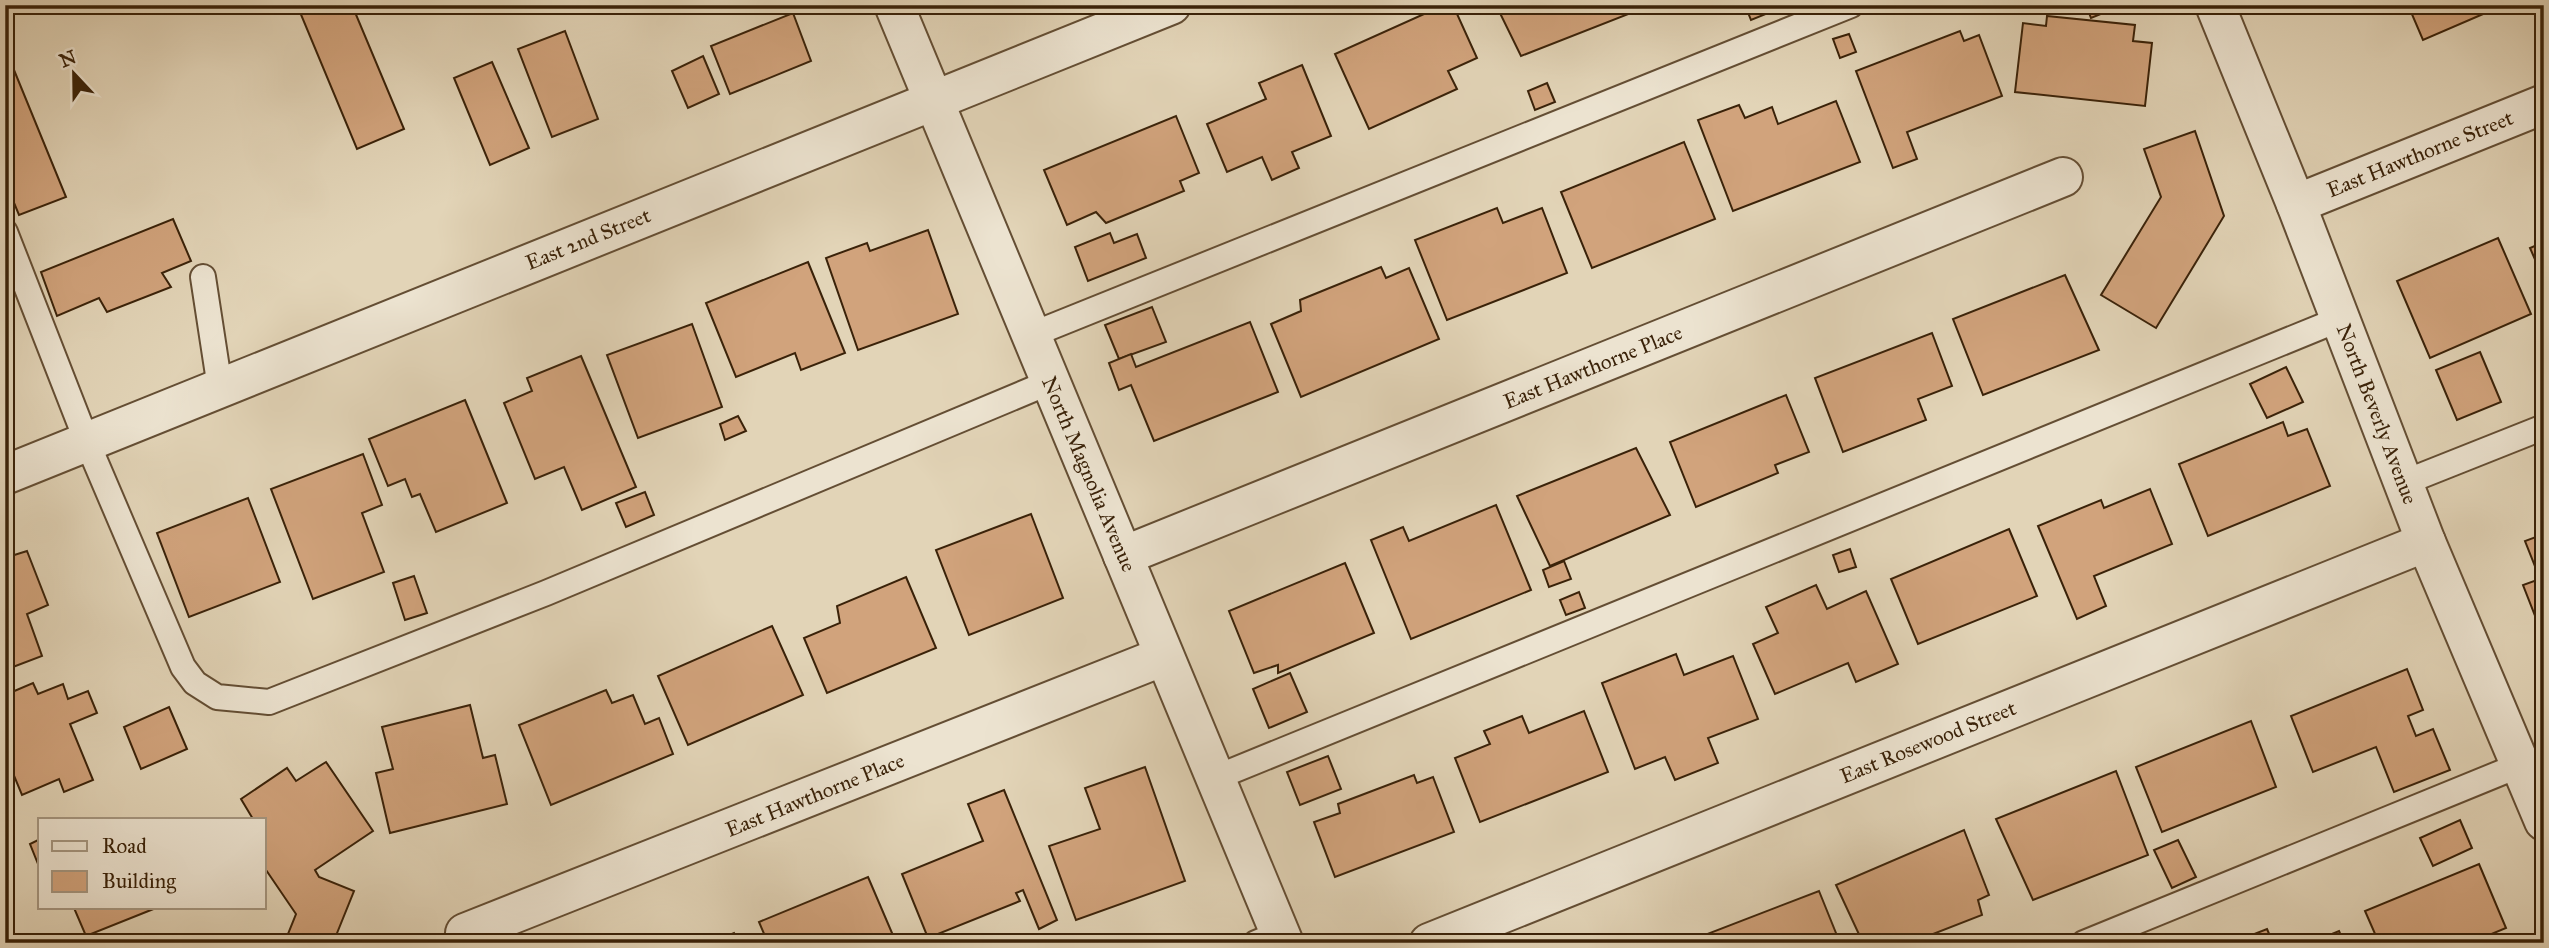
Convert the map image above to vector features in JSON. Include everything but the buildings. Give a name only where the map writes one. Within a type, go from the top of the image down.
[{"type":"street","name":"North Magnolia Avenue","points":[[894,5],[1215,778],[1273,940]]},
{"type":"street","name":"East 2nd Street","points":[[5,475],[1171,5]]},
{"type":"street","name":"North Beverly Avenue","points":[[2215,5],[2426,542],[2532,761],[2544,821]]},
{"type":"street","name":"East Hawthorne Street","points":[[2295,204],[2544,104]]},
{"type":"street","name":"East Hawthorne Place","points":[[1123,556],[2063,177]]},
{"type":"street","name":"East Rosewood Street","points":[[1430,943],[2426,542]]},
{"type":"street","name":"East Hawthorne Place","points":[[465,933],[1164,656]]},
{"type":"lane","points":[[1031,335],[1851,5]]},
{"type":"lane","points":[[5,232],[87,442],[183,667],[195,683],[217,697],[269,702],[546,593],[1050,382]]},
{"type":"lane","points":[[203,277],[220,388]]},
{"type":"lane","points":[[1215,778],[2340,319]]},
{"type":"lane","points":[[2403,483],[2544,427]]},
{"type":"lane","points":[[2084,943],[2532,761]]}]
